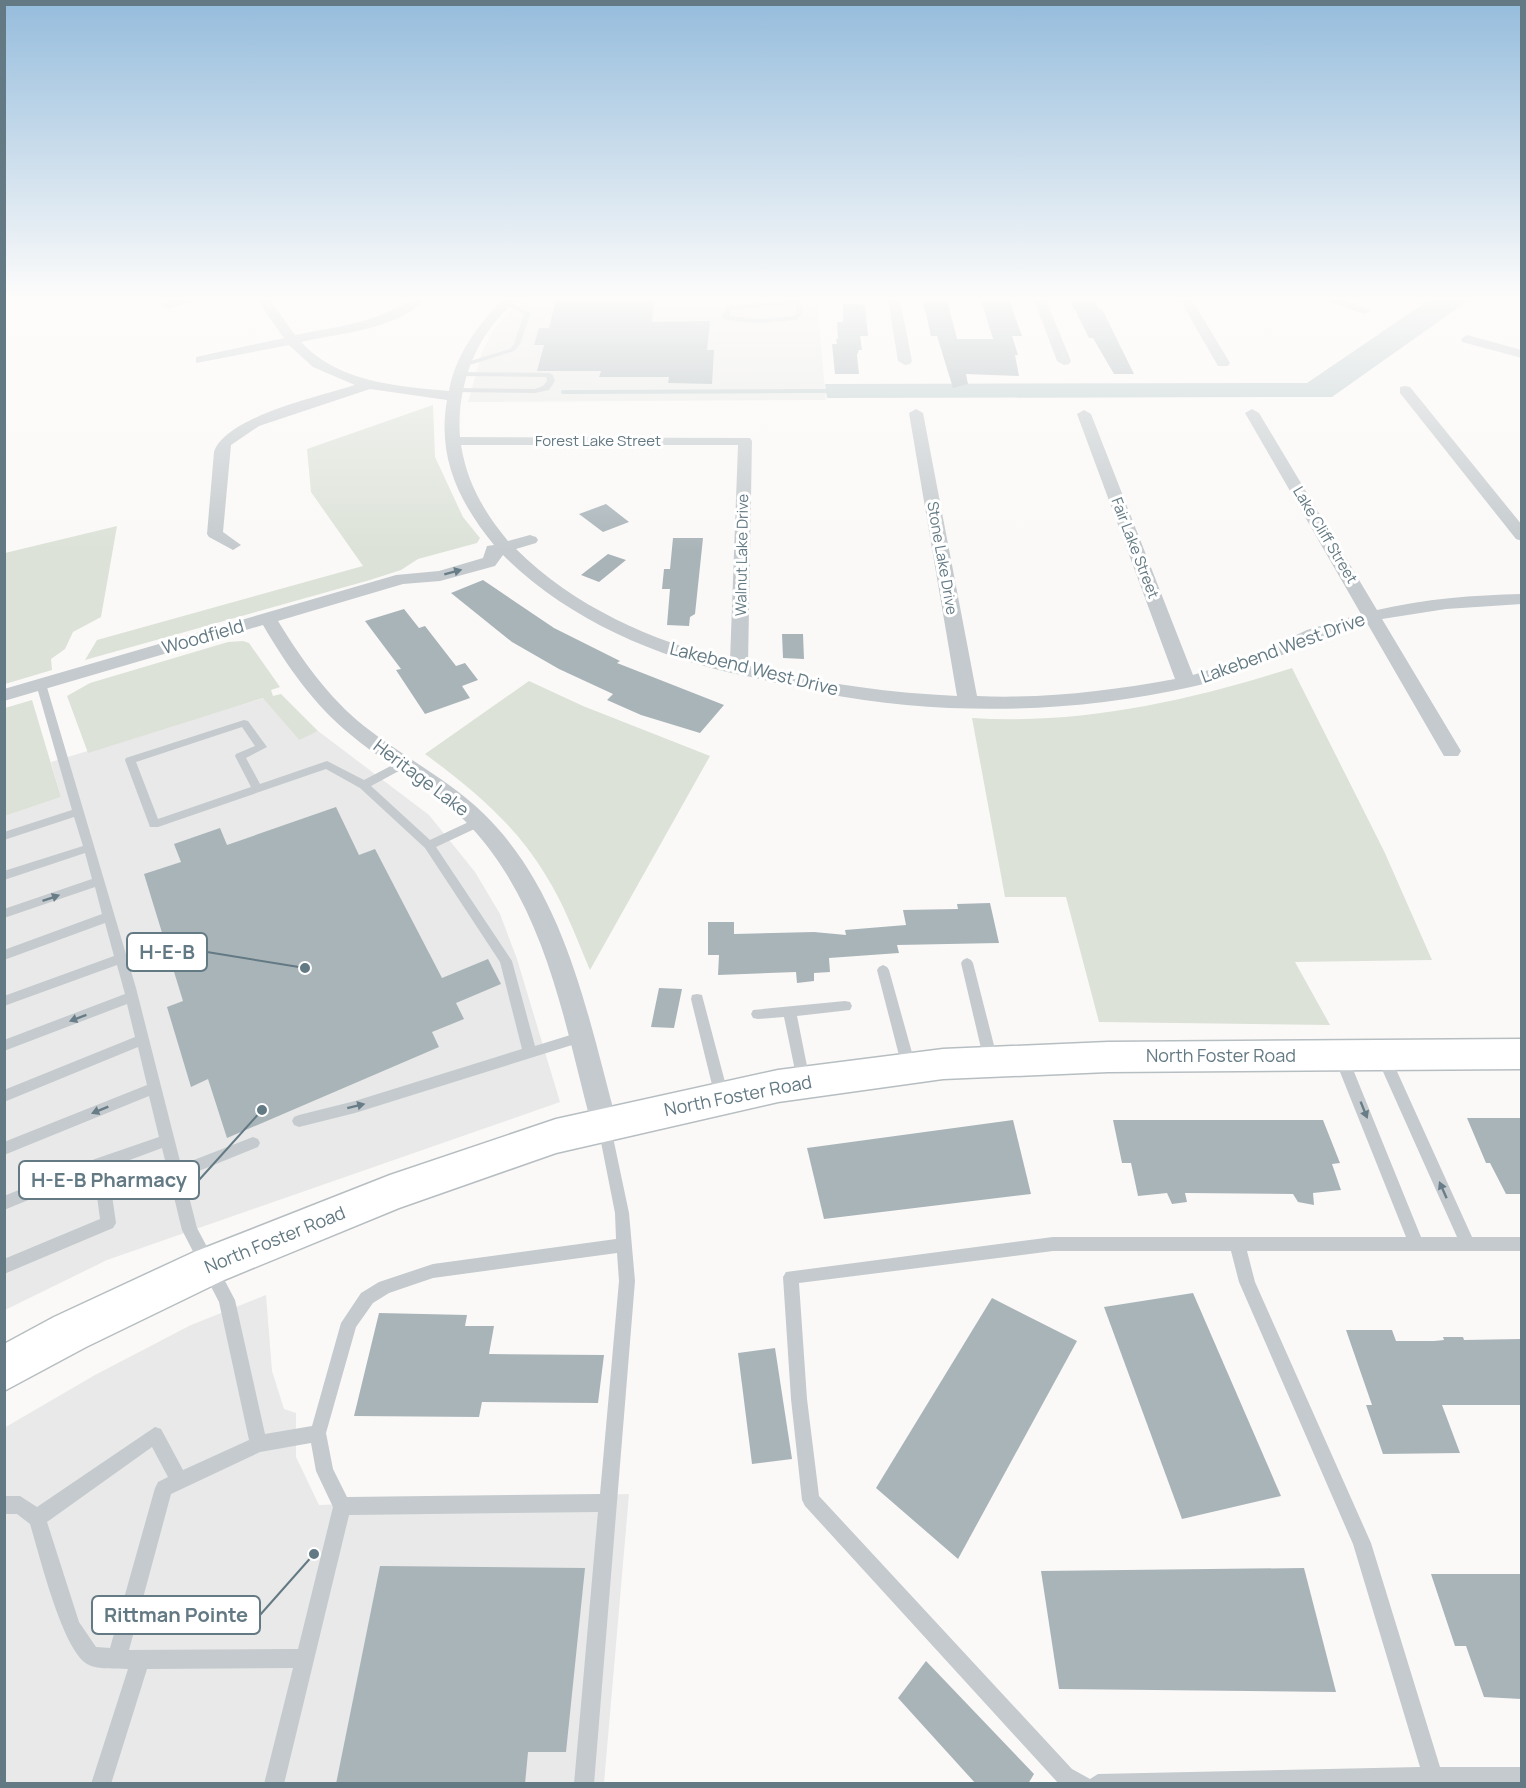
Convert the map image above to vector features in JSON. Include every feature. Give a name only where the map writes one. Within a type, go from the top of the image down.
[{"type":"main road","name":"North Foster Road","points":[[4,1369],[70,1332],[209,1266],[390,1193],[556,1136],[604,1123],[722,1098],[803,1083],[910,1068],[991,1062],[1108,1057],[1521,1054]]},
{"type":"street","name":"Lakebend West Drive","points":[[457,383],[454,393],[451,441],[454,462],[466,493],[502,549],[525,568],[591,613],[634,636],[739,669],[843,692],[968,702],[1070,700],[1131,693],[1186,682],[1253,662],[1318,632],[1372,615],[1444,602],[1521,599]]},
{"type":"street","points":[[232,545],[215,534],[221,452],[224,443],[234,434],[254,423],[371,384],[454,393]]},
{"type":"street","points":[[1405,390],[1521,536]]},
{"type":"street","name":"Stone Lake Drive","points":[[916,413],[968,702]]},
{"type":"street","name":"Lake Cliff Street","points":[[1252,413],[1451,751]]},
{"type":"street","name":"Fair Lake Street","points":[[1084,414],[1186,682]]},
{"type":"street","name":"Forest Lake Street","points":[[451,441],[745,441]]},
{"type":"street","name":"Walnut Lake Drive","points":[[739,669],[745,441]]},
{"type":"street","points":[[502,549],[530,540]]},
{"type":"street","name":"Woodfield","points":[[4,695],[402,579],[440,576],[489,562],[502,549]]},
{"type":"street","name":"Heritage Lake","points":[[268,618],[290,656],[318,693],[356,730],[450,795],[479,822],[510,861],[534,901],[554,945],[604,1123]]},
{"type":"lane","points":[[454,393],[535,391],[546,388],[549,383]]},
{"type":"lane","points":[[41,684],[132,997],[190,1230],[227,1300],[259,1444]]},
{"type":"lane","points":[[256,789],[240,756],[262,747],[244,723],[130,760],[154,824],[327,765],[364,784],[429,845],[506,962],[530,1053]]},
{"type":"lane","points":[[364,784],[404,763]]},
{"type":"lane","points":[[4,836],[78,812]]},
{"type":"lane","points":[[429,845],[479,822]]},
{"type":"lane","points":[[4,876],[88,848]]},
{"type":"lane","points":[[4,914],[98,882]]},
{"type":"lane","points":[[4,955],[108,917]]},
{"type":"lane","points":[[4,1001],[121,959]]},
{"type":"lane","points":[[967,963],[991,1062]]},
{"type":"lane","points":[[883,970],[910,1068]]},
{"type":"lane","points":[[4,1046],[132,997]]},
{"type":"lane","points":[[697,999],[722,1098]]},
{"type":"lane","points":[[758,1014],[845,1006]]},
{"type":"lane","points":[[789,1011],[803,1083]]},
{"type":"lane","points":[[299,1121],[580,1037]]},
{"type":"lane","points":[[4,1096],[142,1040]]},
{"type":"lane","points":[[1341,1056],[1416,1243]]},
{"type":"lane","points":[[1383,1056],[1467,1243]]},
{"type":"lane","points":[[4,1149],[155,1088]]},
{"type":"lane","points":[[584,1784],[627,1281],[622,1213],[604,1123]]},
{"type":"lane","points":[[4,1203],[167,1140]]},
{"type":"lane","points":[[176,1174],[253,1143]]},
{"type":"lane","points":[[4,1267],[108,1223],[100,1164]]},
{"type":"lane","points":[[1082,1784],[1065,1776],[811,1500],[799,1399],[791,1276],[1053,1244],[1521,1244]]},
{"type":"lane","points":[[1237,1244],[1247,1282],[1362,1543],[1433,1777]]},
{"type":"lane","points":[[274,1784],[342,1506],[325,1471],[318,1433],[349,1323],[367,1298],[385,1287],[433,1271],[624,1245]]},
{"type":"lane","points":[[117,1658],[164,1488],[259,1444],[318,1433]]},
{"type":"lane","points":[[37,1518],[155,1435],[180,1481]]},
{"type":"lane","points":[[342,1506],[608,1503]]},
{"type":"lane","points":[[4,1505],[20,1505],[37,1518],[71,1627],[91,1656],[140,1660],[304,1658]]},
{"type":"lane","points":[[101,1784],[140,1660]]},
{"type":"lane","points":[[1098,1784],[1433,1777],[1521,1778]]},
{"type":"shaded area","points":[[473,383],[825,383],[826,400],[468,402]]},
{"type":"shaded area","points":[[1351,383],[1332,397],[827,398],[825,384]]},
{"type":"shaded area","points":[[433,405],[435,457],[463,517],[480,538],[477,543],[418,559],[401,570],[370,580],[85,660],[97,640],[363,566],[311,492],[307,449]]},
{"type":"shaded area","points":[[117,526],[101,617],[73,632],[65,649],[51,659],[52,670],[5,684],[5,553]]},
{"type":"shaded area","points":[[228,642],[249,643],[280,687],[271,690],[273,696],[281,694],[318,731],[299,740],[263,698],[88,753],[67,696],[90,683]]},
{"type":"shaded area","points":[[1292,668],[1384,851],[1432,960],[1295,962],[1330,1025],[1099,1022],[1066,897],[1005,897],[972,718],[1053,718],[1134,708],[1213,691]]},
{"type":"shaded area","points":[[529,681],[583,706],[710,756],[590,970],[558,897],[533,856],[491,808],[425,754]]},
{"type":"shaded area","points":[[264,698],[298,739],[318,731],[429,815],[475,872],[500,914],[517,959],[560,1102],[107,1260],[5,1310],[5,816],[61,797],[51,762]]},
{"type":"shaded area","points":[[32,700],[61,797],[5,816],[5,708]]},
{"type":"shaded area","points":[[266,1295],[272,1371],[284,1409],[296,1413],[296,1457],[319,1505],[629,1494],[604,1783],[5,1783],[4,1428],[95,1375],[191,1325]]},
{"type":"building","points":[[952,383],[968,383],[968,384],[953,388]]},
{"type":"building","points":[[606,504],[629,522],[603,532],[579,514]]},
{"type":"building","points":[[673,538],[703,538],[695,614],[690,617],[689,626],[667,625],[670,589],[662,589],[664,569],[670,569]]},
{"type":"building","points":[[608,554],[626,560],[599,582],[581,575]]},
{"type":"building","points":[[483,580],[554,628],[620,661],[617,663],[724,705],[700,733],[641,715],[607,700],[613,694],[559,669],[512,642],[451,593]]},
{"type":"building","points":[[404,609],[419,628],[425,626],[456,666],[465,663],[478,680],[462,686],[470,698],[425,714],[396,670],[401,669],[365,621]]},
{"type":"building","points":[[782,634],[803,634],[804,659],[783,658]]},
{"type":"building","points":[[336,807],[359,855],[375,849],[442,978],[488,959],[501,984],[456,1003],[464,1019],[432,1032],[439,1047],[227,1138],[208,1079],[191,1087],[167,1007],[183,1001],[144,874],[181,862],[174,844],[220,828],[227,845]]},
{"type":"building","points":[[990,903],[999,943],[897,945],[899,953],[829,958],[830,972],[814,973],[814,981],[797,983],[796,972],[718,975],[719,955],[708,955],[708,922],[734,922],[734,934],[814,932],[846,935],[845,930],[906,925],[903,910],[958,909],[957,904]]},
{"type":"building","points":[[659,988],[682,989],[674,1028],[651,1027]]},
{"type":"building","points":[[1467,1118],[1521,1118],[1521,1194],[1506,1194],[1490,1163],[1486,1163]]},
{"type":"building","points":[[1013,1120],[1031,1194],[824,1219],[807,1148]]},
{"type":"building","points":[[1113,1120],[1323,1120],[1340,1163],[1332,1164],[1341,1190],[1313,1193],[1314,1205],[1298,1202],[1293,1194],[1185,1193],[1187,1202],[1172,1204],[1167,1193],[1138,1196],[1131,1163],[1122,1163]]},
{"type":"building","points":[[1193,1293],[1281,1496],[1182,1519],[1104,1307]]},
{"type":"building","points":[[992,1298],[1077,1341],[958,1559],[876,1488]]},
{"type":"building","points":[[379,1313],[467,1315],[465,1326],[494,1326],[489,1354],[604,1355],[598,1403],[482,1402],[479,1417],[354,1416]]},
{"type":"building","points":[[1346,1330],[1392,1330],[1396,1341],[1434,1341],[1444,1340],[1443,1337],[1463,1337],[1464,1340],[1521,1339],[1521,1405],[1442,1405],[1460,1453],[1383,1454],[1366,1405],[1372,1405]]},
{"type":"building","points":[[775,1348],[792,1459],[752,1464],[738,1353]]},
{"type":"building","points":[[380,1566],[585,1568],[566,1752],[528,1752],[525,1784],[336,1784]]},
{"type":"building","points":[[1304,1568],[1336,1692],[1059,1689],[1041,1571]]},
{"type":"building","points":[[1431,1574],[1521,1574],[1521,1699],[1484,1697],[1466,1646],[1455,1646]]},
{"type":"building","points":[[926,1661],[1034,1774],[1028,1784],[976,1784],[898,1698]]},
{"type":"waterway","points":[[563,392],[834,391]]},
{"type":"place","name":"H-E-B","points":[[305,968]]},
{"type":"place","name":"H-E-B Pharmacy","points":[[262,1110]]},
{"type":"place","name":"Rittman Pointe","points":[[314,1554]]}]
